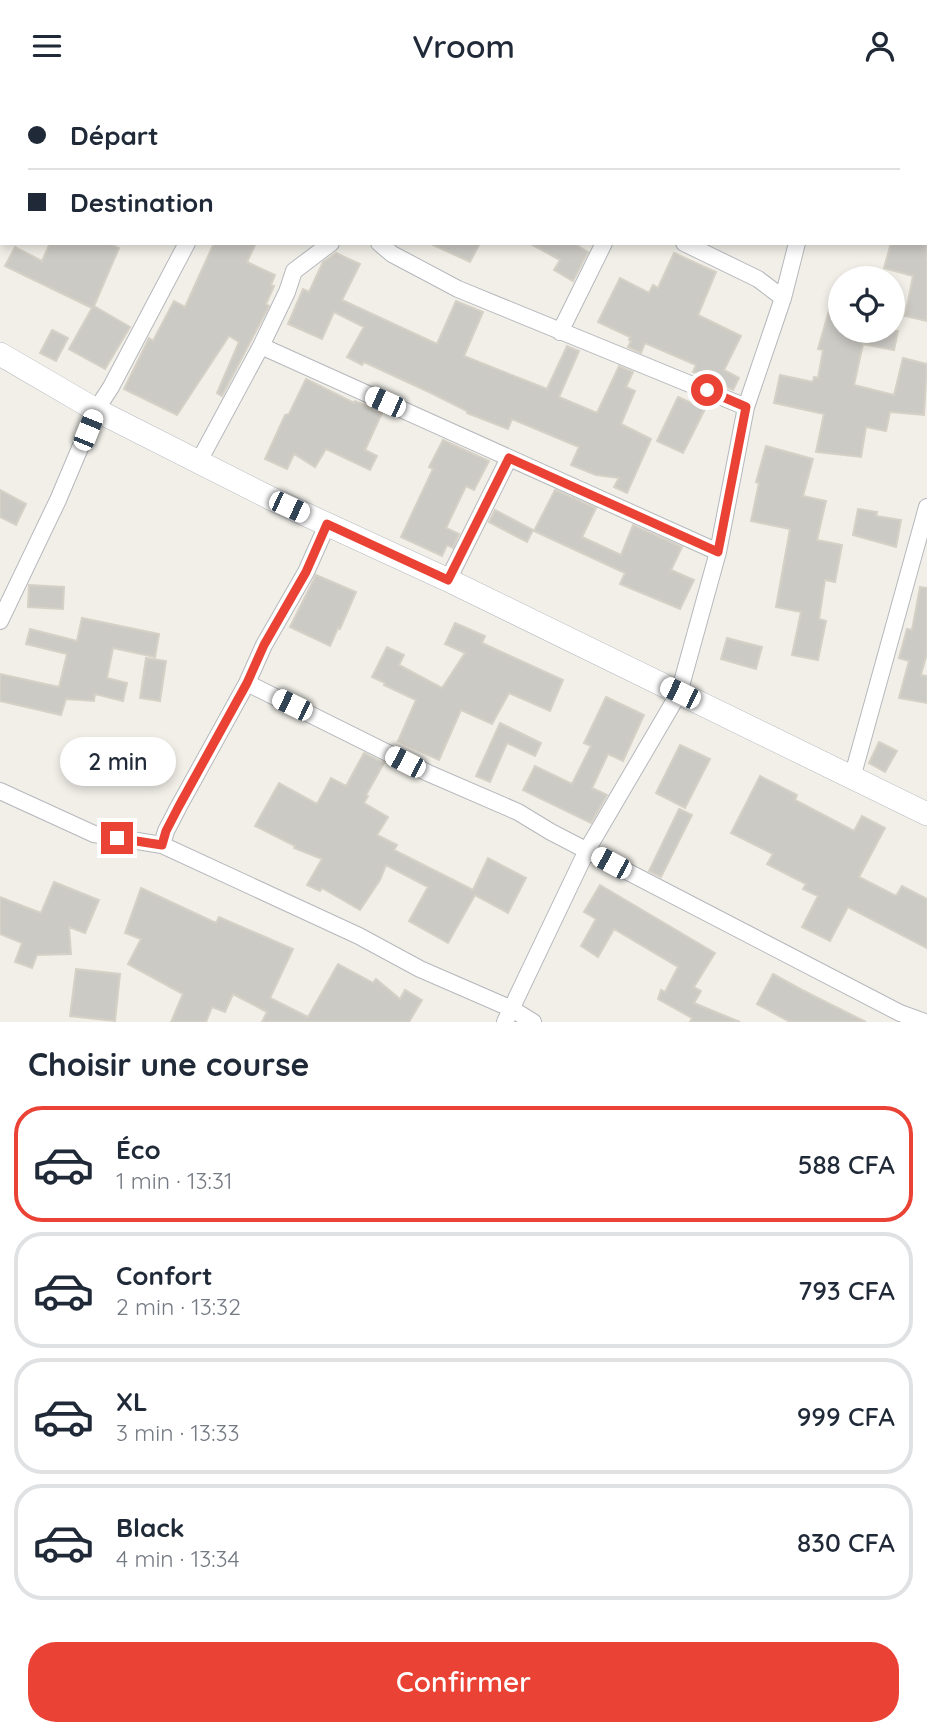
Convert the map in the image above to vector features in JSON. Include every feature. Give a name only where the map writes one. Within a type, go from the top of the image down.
[{"type":"street","points":[[1,616],[58,500],[96,410],[111,387],[186,245]]},
{"type":"street","points":[[199,461],[261,347],[294,271],[328,245]]},
{"type":"street","points":[[381,245],[392,254],[458,289],[746,407]]},
{"type":"street","points":[[560,332],[603,245]]},
{"type":"street","points":[[688,245],[758,279],[783,298]]},
{"type":"street","points":[[508,1015],[587,850],[680,693],[718,552],[746,407],[783,298],[796,245]]},
{"type":"street","points":[[261,347],[718,552]]},
{"type":"street","points":[[0,354],[96,410],[927,814]]},
{"type":"street","points":[[448,580],[509,458]]},
{"type":"street","points":[[852,778],[927,507]]},
{"type":"street","points":[[162,845],[179,806],[306,572],[327,524]]},
{"type":"street","points":[[247,683],[428,773],[518,812],[551,832],[859,993],[925,1022]]},
{"type":"street","points":[[0,791],[94,834],[162,845],[359,936],[508,1015],[533,1022]]},
{"type":"building","points":[[49,245],[112,245],[119,248],[94,306],[130,327],[105,369],[69,349],[92,308],[5,266],[15,247],[42,261]]},
{"type":"building","points":[[213,245],[255,245],[247,262],[275,275],[271,285],[274,286],[266,304],[269,306],[222,396],[217,393],[239,342],[229,336],[177,415],[124,389],[149,338],[153,341],[174,301],[185,307]]},
{"type":"building","points":[[433,245],[479,245],[470,262]]},
{"type":"building","points":[[533,245],[576,245],[588,252],[573,281],[554,270],[560,260]]},
{"type":"building","points":[[890,245],[927,245],[927,321],[905,316],[913,276],[905,274],[905,266],[885,266]]},
{"type":"building","points":[[336,253],[360,264],[342,300],[437,344],[456,301],[483,312],[464,356],[547,389],[567,346],[579,351],[559,397],[597,413],[619,366],[633,372],[626,387],[635,391],[621,424],[651,439],[627,493],[614,487],[619,478],[596,475],[571,465],[579,447],[512,419],[508,429],[467,413],[364,362],[362,365],[347,357],[364,327],[334,312],[322,339],[288,324],[303,289],[309,292],[323,262]]},
{"type":"building","points":[[674,253],[716,272],[698,315],[741,336],[724,370],[739,378],[733,390],[693,372],[696,365],[645,343],[641,353],[628,347],[630,337],[598,322],[620,278],[649,293],[653,285],[658,288]]},
{"type":"building","points":[[828,314],[828,343],[895,343],[894,350],[863,344],[854,385],[894,395],[903,358],[927,364],[924,415],[890,412],[886,431],[866,427],[861,457],[816,452],[824,414],[774,403],[780,375],[813,382],[814,377],[818,378],[823,350],[818,349]]},
{"type":"building","points":[[52,330],[68,338],[56,361],[40,353]]},
{"type":"building","points":[[306,379],[354,403],[355,401],[382,413],[365,450],[377,456],[370,470],[326,449],[315,467],[294,454],[287,469],[265,459],[285,415],[289,414]]},
{"type":"building","points":[[678,397],[705,409],[683,453],[657,441]]},
{"type":"building","points":[[443,440],[489,461],[474,490],[466,486],[446,528],[459,534],[453,548],[447,545],[442,556],[401,537],[433,469],[429,467]]},
{"type":"building","points":[[766,446],[813,459],[803,496],[826,501],[817,540],[842,545],[835,582],[825,580],[819,619],[826,621],[818,660],[792,655],[801,612],[776,607],[790,529],[751,521],[759,483],[756,482]]},
{"type":"building","points":[[0,490],[26,504],[16,525],[0,517]]},
{"type":"building","points":[[555,490],[596,508],[582,537],[621,555],[633,525],[682,547],[671,570],[694,580],[680,609],[620,584],[625,573],[534,531]]},
{"type":"building","points":[[858,509],[877,512],[876,516],[901,520],[896,547],[853,535]]},
{"type":"building","points":[[495,510],[533,530],[527,542],[489,522]]},
{"type":"building","points":[[316,575],[356,592],[330,646],[290,627]]},
{"type":"building","points":[[29,585],[64,587],[63,609],[28,607]]},
{"type":"building","points":[[920,587],[927,588],[927,653],[921,675],[927,676],[927,703],[899,698],[909,661],[899,658],[907,629],[912,630]]},
{"type":"building","points":[[82,618],[159,634],[155,657],[113,648],[107,678],[127,683],[123,701],[95,694],[94,701],[66,699],[61,715],[0,701],[0,674],[59,687],[67,654],[26,644],[30,629],[77,641]]},
{"type":"building","points":[[455,623],[485,636],[482,643],[563,680],[550,711],[509,693],[492,724],[461,710],[439,760],[398,741],[416,700],[372,677],[387,647],[404,655],[399,665],[442,688],[465,653],[445,644]]},
{"type":"building","points":[[727,638],[762,647],[756,669],[721,659]]},
{"type":"building","points":[[146,658],[166,661],[160,701],[140,698]]},
{"type":"building","points":[[606,697],[644,715],[623,761],[608,754],[592,788],[607,795],[591,823],[523,790],[535,766],[572,784],[591,746],[584,743]]},
{"type":"building","points":[[500,723],[541,743],[535,756],[507,743],[490,782],[476,776]]},
{"type":"building","points":[[879,742],[897,751],[885,772],[869,763]]},
{"type":"building","points":[[680,745],[710,759],[685,808],[656,793]]},
{"type":"building","points":[[364,753],[384,763],[364,803],[388,817],[377,835],[397,845],[394,850],[473,890],[488,858],[526,878],[508,913],[475,895],[448,943],[409,921],[428,887],[386,865],[380,880],[360,910],[322,888],[320,891],[307,885],[322,859],[294,848],[295,846],[255,826],[279,783],[317,804],[331,778],[346,786]]},
{"type":"building","points":[[760,776],[797,795],[795,800],[854,831],[862,816],[885,828],[859,877],[896,896],[902,886],[927,899],[927,948],[848,907],[830,941],[802,927],[818,896],[803,889],[806,884],[767,864],[773,854],[731,833]]},
{"type":"building","points":[[679,809],[692,815],[661,877],[649,871]]},
{"type":"building","points":[[54,882],[99,900],[85,933],[69,927],[71,954],[37,955],[32,968],[15,962],[22,943],[0,934],[0,897],[41,913]]},
{"type":"building","points":[[600,885],[715,953],[694,987],[701,991],[694,1003],[740,1022],[690,1022],[692,1018],[658,999],[661,990],[665,992],[678,967],[614,929],[598,957],[581,946],[596,919],[584,912]]},
{"type":"building","points":[[141,888],[216,923],[219,917],[293,949],[270,998],[308,1017],[338,964],[373,983],[376,979],[400,999],[405,990],[422,1000],[409,1022],[262,1022],[267,1012],[233,994],[225,1012],[212,1007],[206,1022],[171,1022],[183,994],[128,964],[141,939],[125,933]]},
{"type":"building","points":[[76,969],[120,974],[115,1021],[70,1016]]},
{"type":"building","points":[[773,974],[866,1022],[790,1022],[757,1004]]},
{"type":"route","points":[[117,838],[162,845],[179,806],[306,572],[327,524],[448,580],[509,458],[718,552],[746,407],[707,390]]}]
